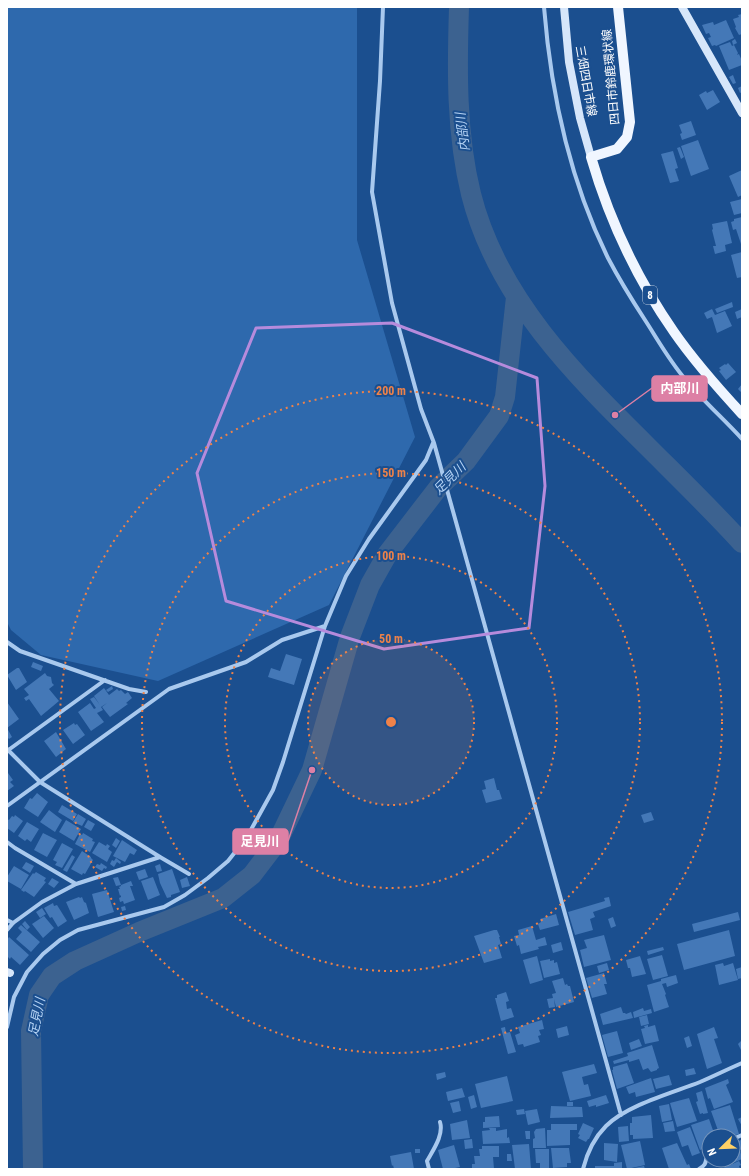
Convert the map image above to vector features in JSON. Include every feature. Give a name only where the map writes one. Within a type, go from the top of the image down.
[{"type":"main road","name":"三畑四日市線","points":[[564,7],[569,62],[580,118],[591,157]]},
{"type":"main road","name":"四日市鈴鹿環状線","points":[[591,157],[617,149],[627,137],[630,122],[618,7]]},
{"type":"main road","points":[[682,7],[742,113]]},
{"type":"main road","name":"8","points":[[591,157],[613,220],[648,293],[674,333],[704,372],[742,414]]},
{"type":"street","points":[[382,7],[380,81],[372,192],[392,303],[421,409],[434,443],[621,1115]]},
{"type":"street","points":[[544,7],[548,50],[558,111],[569,157],[586,207],[608,258],[661,346],[686,380],[742,439]]},
{"type":"street","points":[[7,1027],[14,997],[28,972],[43,954],[60,940],[78,930],[164,907],[185,895],[208,878],[228,861],[248,837],[273,790],[325,626],[346,576],[369,539],[426,460],[434,443]]},
{"type":"street","points":[[7,806],[169,689],[246,662],[282,640],[325,626]]},
{"type":"street","points":[[7,642],[20,651],[129,689],[146,692]]},
{"type":"street","points":[[105,680],[7,750],[40,782],[189,874]]},
{"type":"street","points":[[7,842],[76,884]]},
{"type":"street","points":[[7,930],[13,923],[42,902],[76,884],[160,857]]},
{"type":"street","points":[[7,920],[13,923]]},
{"type":"street","points":[[583,1169],[593,1143],[606,1126],[621,1115],[655,1099],[700,1082],[742,1063]]},
{"type":"street","points":[[429,1169],[427,1161],[441,1133],[442,1127],[440,1122]]},
{"type":"highlighted area","points":[[392,323],[537,378],[545,486],[529,628],[384,649],[226,601],[197,473],[256,328]]},
{"type":"shaded area","points":[[7,7],[357,7],[357,240],[415,437],[329,605],[158,681],[41,655],[11,630],[7,622]]},
{"type":"building","points":[[742,14],[742,34],[739,35],[735,28],[733,19]]},
{"type":"building","points":[[726,20],[734,38],[716,46],[712,46],[708,38],[711,37],[709,33],[706,34],[702,25],[713,22],[714,25]]},
{"type":"building","points":[[735,39],[737,43],[733,45],[732,41]]},
{"type":"building","points":[[730,42],[732,46],[734,45],[738,53],[737,55],[739,54],[742,65],[729,70],[719,46]]},
{"type":"building","points":[[733,75],[736,83],[733,84],[729,77]]},
{"type":"building","points":[[742,86],[742,92],[740,93],[738,88]]},
{"type":"building","points":[[713,90],[720,102],[707,110],[699,95],[706,91],[707,93]]},
{"type":"building","points":[[691,121],[696,135],[682,140],[680,134],[682,133],[679,125]]},
{"type":"building","points":[[698,140],[709,169],[691,176],[681,146]]},
{"type":"building","points":[[680,147],[684,157],[681,159],[677,148]]},
{"type":"building","points":[[673,151],[678,168],[675,169],[679,181],[670,183],[661,154]]},
{"type":"building","points":[[742,170],[742,195],[738,197],[729,176]]},
{"type":"building","points":[[742,199],[742,213],[734,215],[730,202]]},
{"type":"building","points":[[742,217],[742,247],[736,229],[733,230],[731,222],[734,221],[734,219]]},
{"type":"building","points":[[727,221],[732,243],[725,245],[726,251],[715,254],[713,246],[716,246],[712,224]]},
{"type":"building","points":[[742,252],[742,277],[737,278],[731,255]]},
{"type":"building","points":[[732,302],[733,307],[717,313],[715,309]]},
{"type":"building","points":[[712,309],[715,315],[725,311],[732,326],[717,333],[712,317],[707,319],[704,313]]},
{"type":"building","points":[[742,309],[742,317],[737,319],[735,312]]},
{"type":"building","points":[[728,363],[736,372],[726,380],[719,371],[721,370],[719,368]]},
{"type":"building","points":[[742,384],[742,392],[741,392],[738,389]]},
{"type":"building","points":[[286,654],[302,659],[294,685],[268,677],[271,668],[280,671]]},
{"type":"building","points":[[33,662],[43,666],[41,671],[31,667]]},
{"type":"building","points":[[19,668],[27,682],[16,690],[7,675]]},
{"type":"building","points":[[45,673],[47,676],[51,677],[54,685],[49,689],[59,701],[41,716],[29,699],[26,701],[24,698],[29,695],[24,689]]},
{"type":"building","points":[[112,686],[113,689],[108,692],[106,690]]},
{"type":"building","points":[[104,688],[109,695],[117,689],[119,691],[121,690],[125,694],[128,692],[132,698],[126,703],[128,704],[110,717],[102,707],[107,703],[101,707],[103,710],[97,713],[104,722],[91,731],[78,712],[90,703],[94,709],[96,708],[90,699],[94,697],[100,705],[94,696]]},
{"type":"building","points":[[7,702],[19,719],[7,728]]},
{"type":"building","points":[[74,723],[75,725],[77,724],[85,735],[73,744],[63,730]]},
{"type":"building","points":[[7,728],[12,737],[9,739],[7,737]]},
{"type":"building","points":[[56,732],[66,749],[56,757],[44,741]]},
{"type":"building","points":[[8,773],[13,780],[10,782],[14,786],[7,791],[7,774]]},
{"type":"building","points":[[494,778],[497,790],[499,790],[502,799],[486,803],[482,790],[486,789],[484,781]]},
{"type":"building","points":[[37,793],[48,802],[38,817],[24,808],[30,798],[32,799]]},
{"type":"building","points":[[62,805],[77,814],[73,821],[58,812]]},
{"type":"building","points":[[49,810],[62,820],[55,832],[40,822]]},
{"type":"building","points":[[651,812],[654,820],[644,823],[641,815]]},
{"type":"building","points":[[78,814],[86,819],[82,826],[73,822]]},
{"type":"building","points":[[15,815],[23,821],[14,833],[7,828],[7,819],[9,820]]},
{"type":"building","points":[[66,820],[81,829],[74,841],[59,832]]},
{"type":"building","points":[[88,820],[95,824],[91,831],[84,827]]},
{"type":"building","points":[[27,822],[39,829],[31,842],[27,839],[25,841],[18,836]]},
{"type":"building","points":[[43,833],[57,840],[47,857],[34,850]]},
{"type":"building","points":[[83,833],[95,842],[90,852],[75,844],[80,834],[82,835]]},
{"type":"building","points":[[116,838],[120,841],[116,848],[112,845]]},
{"type":"building","points":[[122,840],[137,850],[134,855],[130,853],[125,862],[113,856]]},
{"type":"building","points":[[99,842],[106,846],[107,844],[110,846],[108,849],[112,852],[107,862],[92,853]]},
{"type":"building","points":[[62,843],[73,849],[62,868],[55,865],[57,862],[53,860]]},
{"type":"building","points":[[82,851],[93,860],[85,874],[83,873],[82,875],[71,869]]},
{"type":"building","points":[[72,855],[75,857],[67,872],[63,870]]},
{"type":"building","points":[[116,858],[121,862],[120,864],[117,862],[114,867],[110,864],[112,860],[114,861]]},
{"type":"building","points":[[26,862],[34,866],[30,873],[22,868]]},
{"type":"building","points":[[101,863],[107,867],[102,871],[95,867],[97,864],[100,865]]},
{"type":"building","points":[[160,864],[162,871],[157,872],[155,866]]},
{"type":"building","points":[[14,866],[29,875],[21,889],[7,881],[7,877]]},
{"type":"building","points":[[145,869],[148,877],[139,880],[136,872]]},
{"type":"building","points":[[172,869],[180,892],[167,898],[160,883],[158,874]]},
{"type":"building","points":[[36,872],[46,878],[44,881],[46,882],[34,897],[21,890],[33,873],[34,874]]},
{"type":"building","points":[[118,877],[121,885],[116,886],[113,878]]},
{"type":"building","points":[[153,877],[160,895],[148,900],[141,881]]},
{"type":"building","points":[[187,877],[190,886],[182,888],[180,880]]},
{"type":"building","points":[[52,878],[59,882],[54,888],[48,884]]},
{"type":"building","points":[[131,881],[133,886],[130,886],[135,900],[124,904],[123,901],[120,902],[119,898],[121,895],[120,896],[118,889],[120,889],[119,887],[121,885]]},
{"type":"building","points":[[107,890],[114,912],[98,917],[92,894]]},
{"type":"building","points":[[82,897],[86,903],[89,913],[74,920],[66,902]]},
{"type":"building","points":[[609,897],[611,906],[593,912],[595,917],[590,919],[593,930],[575,935],[568,912],[605,901],[604,898]]},
{"type":"building","points":[[53,903],[54,906],[57,905],[67,921],[58,927],[44,908]]},
{"type":"building","points":[[125,906],[126,910],[122,911],[121,907]]},
{"type":"building","points":[[42,908],[46,914],[40,918],[36,912]]},
{"type":"building","points":[[738,912],[740,920],[694,932],[692,924]]},
{"type":"building","points":[[556,914],[559,925],[540,930],[538,924],[541,922],[540,919]]},
{"type":"building","points":[[44,916],[54,928],[43,938],[32,924]]},
{"type":"building","points":[[613,917],[616,926],[611,928],[608,919]]},
{"type":"building","points":[[25,921],[30,927],[27,930],[22,924]]},
{"type":"building","points":[[21,925],[40,942],[31,952],[16,939],[22,932],[18,928]]},
{"type":"building","points":[[532,926],[536,940],[545,937],[547,945],[521,954],[519,945],[517,946],[514,936],[519,935],[518,930]]},
{"type":"building","points":[[497,930],[500,937],[501,944],[498,945],[502,958],[484,963],[474,936]]},
{"type":"building","points":[[729,930],[735,956],[684,970],[677,944]]},
{"type":"building","points":[[604,935],[611,960],[584,967],[580,950],[587,948],[584,940]]},
{"type":"building","points":[[9,937],[29,955],[20,965],[11,957],[10,959],[7,956],[7,940]]},
{"type":"building","points":[[561,942],[563,950],[553,953],[551,945]]},
{"type":"building","points":[[663,947],[664,950],[648,955],[647,951]]},
{"type":"building","points":[[662,955],[668,976],[653,980],[647,959]]},
{"type":"building","points":[[537,956],[543,980],[530,984],[523,960]]},
{"type":"building","points":[[640,956],[646,974],[632,977],[626,960]]},
{"type":"building","points":[[550,959],[550,961],[554,960],[554,963],[557,962],[560,974],[544,978],[540,961]]},
{"type":"building","points":[[607,963],[609,970],[599,973],[597,966]]},
{"type":"building","points":[[723,963],[724,966],[733,963],[738,980],[719,985],[715,965]]},
{"type":"building","points":[[742,967],[742,978],[738,979],[736,969]]},
{"type":"building","points":[[604,973],[607,984],[604,984],[607,994],[592,998],[586,978]]},
{"type":"building","points":[[676,975],[678,983],[667,987],[666,983],[662,984],[669,1007],[654,1012],[647,985]]},
{"type":"building","points":[[563,978],[565,985],[567,984],[570,986],[574,1002],[556,1007],[554,999],[555,1007],[549,1008],[547,999],[553,998],[552,994],[556,993],[552,981]]},
{"type":"building","points":[[506,992],[509,1001],[506,1002],[507,1009],[511,1008],[514,1017],[501,1021],[495,998],[497,998],[497,995]]},
{"type":"building","points":[[621,1007],[623,1013],[626,1014],[631,1012],[633,1018],[603,1025],[600,1014]]},
{"type":"building","points":[[643,1008],[644,1011],[651,1009],[652,1013],[634,1018],[633,1012]]},
{"type":"building","points":[[647,1015],[649,1024],[641,1026],[639,1017]]},
{"type":"building","points":[[542,1020],[544,1029],[539,1030],[541,1035],[538,1036],[540,1042],[524,1047],[523,1044],[518,1045],[515,1035],[520,1033],[518,1027]]},
{"type":"building","points":[[648,1025],[648,1027],[655,1025],[659,1041],[645,1044],[641,1029]]},
{"type":"building","points":[[567,1026],[569,1035],[558,1038],[556,1029]]},
{"type":"building","points":[[505,1027],[506,1033],[510,1032],[516,1052],[508,1054],[501,1028]]},
{"type":"building","points":[[714,1027],[718,1038],[714,1039],[722,1063],[707,1069],[697,1034]]},
{"type":"building","points":[[617,1031],[623,1053],[608,1057],[602,1035]]},
{"type":"building","points":[[689,1036],[692,1046],[687,1048],[684,1038]]},
{"type":"building","points":[[639,1039],[642,1046],[631,1050],[629,1043]]},
{"type":"building","points":[[742,1040],[742,1049],[741,1050],[738,1044]]},
{"type":"building","points":[[652,1045],[659,1068],[657,1070],[651,1072],[648,1068],[643,1070],[639,1059],[614,1064],[613,1061],[628,1056],[627,1053]]},
{"type":"building","points":[[627,1063],[634,1083],[617,1089],[612,1070],[613,1067]]},
{"type":"building","points":[[594,1064],[597,1073],[582,1077],[584,1085],[588,1084],[591,1096],[570,1101],[562,1072]]},
{"type":"building","points":[[694,1068],[696,1074],[686,1076],[685,1070]]},
{"type":"building","points":[[445,1072],[446,1077],[437,1080],[436,1074]]},
{"type":"building","points":[[669,1075],[672,1085],[656,1089],[653,1079]]},
{"type":"building","points":[[507,1076],[513,1101],[481,1108],[475,1084]]},
{"type":"building","points":[[651,1078],[655,1092],[636,1097],[635,1092],[629,1094],[626,1087]]},
{"type":"building","points":[[728,1079],[729,1083],[726,1085],[733,1102],[714,1109],[710,1098],[708,1099],[705,1088]]},
{"type":"building","points":[[462,1088],[465,1097],[448,1101],[446,1092]]},
{"type":"building","points":[[702,1091],[708,1113],[700,1114],[696,1102],[698,1101],[696,1093]]},
{"type":"building","points":[[474,1095],[477,1107],[471,1109],[468,1097]]},
{"type":"building","points":[[606,1095],[609,1103],[596,1107],[596,1105],[589,1107],[587,1101]]},
{"type":"building","points":[[689,1098],[697,1121],[677,1127],[670,1103]]},
{"type":"building","points":[[459,1101],[461,1111],[453,1113],[450,1103]]},
{"type":"building","points":[[567,1102],[573,1102],[573,1106],[567,1106]]},
{"type":"building","points":[[669,1104],[672,1120],[662,1122],[659,1106]]},
{"type":"building","points":[[730,1105],[737,1128],[717,1128],[711,1111]]},
{"type":"building","points":[[551,1106],[582,1107],[583,1117],[550,1118]]},
{"type":"building","points":[[524,1109],[525,1114],[517,1115],[516,1110]]},
{"type":"building","points":[[537,1109],[540,1122],[528,1125],[525,1111]]},
{"type":"building","points":[[651,1115],[653,1138],[633,1139],[633,1135],[630,1135],[630,1123],[632,1123],[632,1117]]},
{"type":"building","points":[[499,1116],[500,1127],[483,1128],[485,1117]]},
{"type":"building","points":[[742,1117],[742,1126],[738,1119]]},
{"type":"building","points":[[709,1119],[712,1128],[701,1128],[701,1150],[700,1150],[691,1125]]},
{"type":"building","points":[[467,1120],[470,1138],[452,1140],[450,1124]]},
{"type":"building","points":[[673,1121],[675,1131],[665,1132],[663,1123]]},
{"type":"building","points":[[583,1123],[594,1128],[586,1142],[578,1138],[580,1135],[578,1134]]},
{"type":"building","points":[[551,1124],[577,1124],[577,1130],[570,1130],[570,1145],[547,1146],[547,1130],[551,1130]]},
{"type":"building","points":[[628,1126],[629,1141],[619,1142],[618,1127]]},
{"type":"building","points":[[690,1127],[700,1153],[692,1156],[688,1145],[682,1147],[677,1132]]},
{"type":"building","points":[[489,1128],[496,1128],[496,1131],[507,1129],[507,1138],[509,1137],[510,1143],[483,1144],[482,1131],[490,1130]]},
{"type":"building","points":[[545,1128],[546,1148],[533,1148],[533,1139],[535,1138],[534,1132],[536,1129]]},
{"type":"building","points":[[525,1131],[530,1131],[530,1139],[526,1139]]},
{"type":"building","points":[[472,1139],[473,1148],[465,1149],[464,1140]]},
{"type":"building","points":[[640,1141],[645,1165],[627,1169],[621,1145]]},
{"type":"building","points":[[604,1143],[618,1144],[617,1162],[604,1160]]},
{"type":"building","points":[[677,1143],[687,1165],[689,1164],[691,1169],[669,1169],[662,1148]]},
{"type":"building","points":[[529,1144],[531,1169],[515,1169],[512,1145]]},
{"type":"building","points":[[454,1145],[460,1167],[443,1169],[438,1150]]},
{"type":"building","points":[[482,1146],[499,1146],[499,1157],[493,1157],[494,1169],[472,1169],[472,1164],[475,1164],[474,1156],[480,1156],[479,1149],[482,1149]]},
{"type":"building","points":[[551,1148],[569,1148],[571,1163],[567,1163],[567,1167],[553,1168]]},
{"type":"building","points":[[415,1149],[420,1149],[420,1153],[415,1153]]},
{"type":"building","points":[[535,1149],[549,1149],[549,1169],[540,1169],[540,1163],[536,1163]]},
{"type":"building","points":[[411,1152],[414,1169],[394,1169],[390,1156]]},
{"type":"building","points":[[507,1154],[511,1154],[512,1161],[507,1161]]},
{"type":"building","points":[[622,1162],[622,1169],[595,1169],[595,1166],[614,1166],[614,1163]]},
{"type":"building","points":[[644,1166],[645,1169],[634,1169],[634,1168]]},
{"type":"building","points":[[740,1168],[740,1169],[721,1169]]},
{"type":"waterway","name":"内部川","points":[[459,7],[459,101],[460,124],[466,171],[471,194],[483,232],[499,267],[519,301],[567,363],[593,392],[742,543]]},
{"type":"waterway","name":"足見川","points":[[33,1169],[31,1031],[39,995],[52,976],[75,961],[139,932],[223,898],[252,875],[278,841],[312,770],[350,637],[370,585],[388,553],[438,488],[466,461],[499,416],[505,397],[516,297]]},
{"type":"place","name":"内部川","points":[[615,415]]},
{"type":"place","name":"足見川","points":[[312,770]]}]
